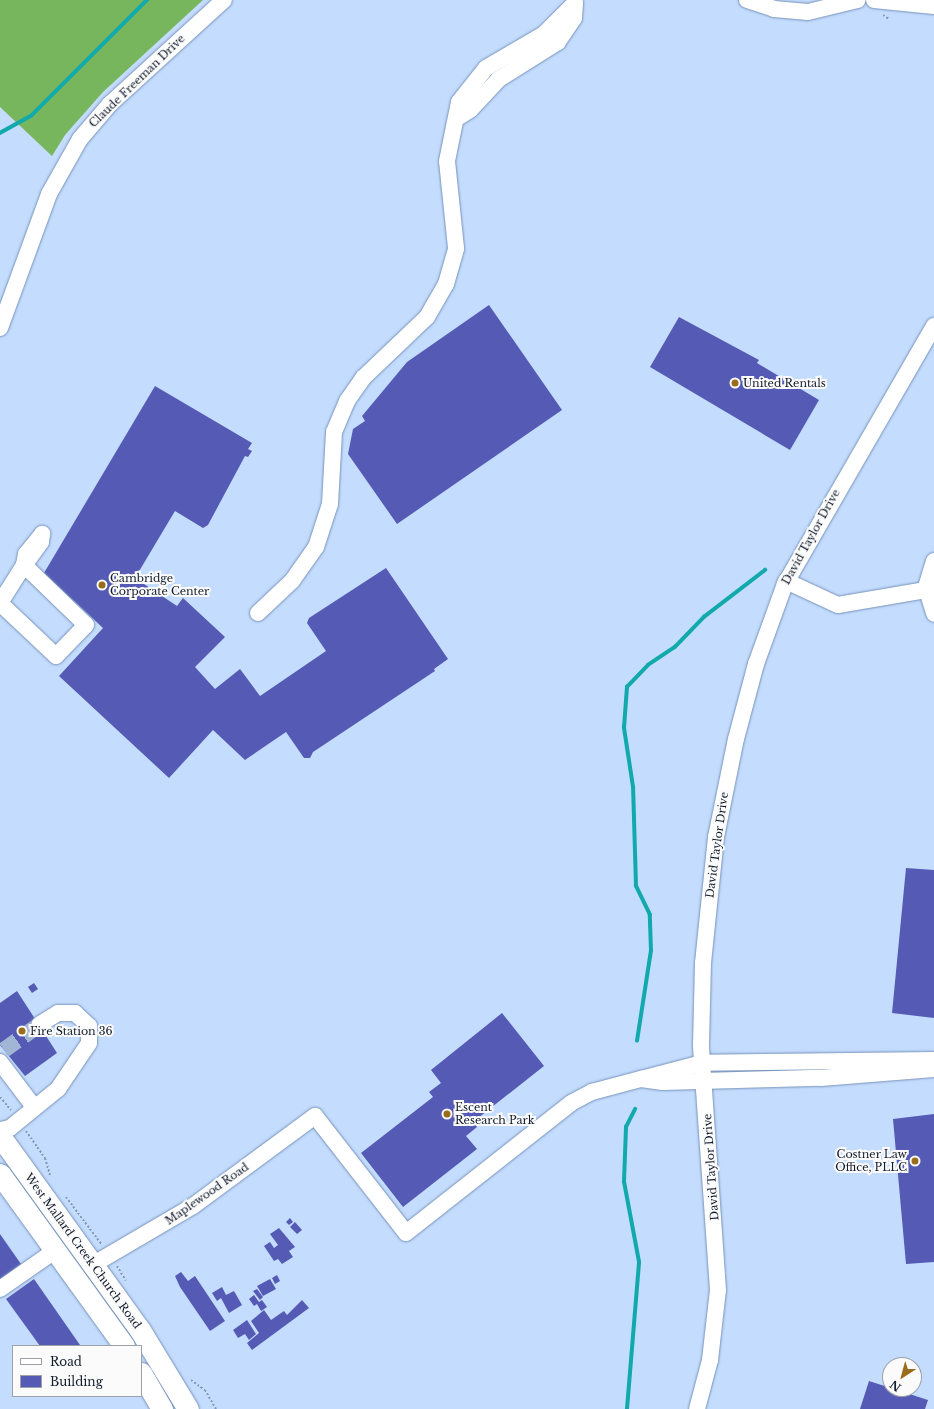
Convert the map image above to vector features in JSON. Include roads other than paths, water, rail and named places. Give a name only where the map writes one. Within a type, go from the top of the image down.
[{"type":"main road","name":"West Mallard Creek Church Road","points":[[0,1136],[94,1264],[188,1409]]},
{"type":"main road","name":"West Mallard Creek Church Road","points":[[0,1174],[123,1345]]},
{"type":"main road","points":[[142,1375],[162,1409]]},
{"type":"street","name":"Claude Freeman Drive","points":[[1,320],[52,188],[80,139],[110,104],[224,0]]},
{"type":"street","points":[[748,0],[774,9],[808,12],[858,0]]},
{"type":"street","points":[[874,0],[934,6]]},
{"type":"street","points":[[258,613],[295,578],[316,547],[330,504],[334,432],[347,401],[363,378],[427,317],[446,284],[456,248],[447,161],[459,117],[470,110],[503,76],[558,42],[574,18],[576,1]]},
{"type":"street","name":"David Taylor Drive","points":[[697,1409],[710,1360],[718,1290],[702,1063],[703,963],[719,822],[746,698],[786,581],[934,326]]},
{"type":"street","points":[[934,561],[926,590],[934,614]]},
{"type":"street","points":[[24,565],[86,625],[56,656],[0,603],[24,565]]},
{"type":"street","points":[[786,581],[838,605],[926,590]]},
{"type":"street","points":[[0,1130],[10,1128],[58,1089],[90,1038],[87,1022],[75,1013],[58,1013],[39,1025]]},
{"type":"street","points":[[1,1055],[34,1107]]},
{"type":"street","points":[[640,1079],[702,1063],[934,1060]]},
{"type":"street","points":[[640,1079],[704,1081],[821,1078],[934,1069]]},
{"type":"street","name":"Maplewood Road","points":[[94,1264],[193,1206],[314,1116],[406,1233],[571,1103],[592,1092],[640,1079]]},
{"type":"street","points":[[0,1289],[56,1250]]},
{"type":"waterway","points":[[0,133],[31,116],[147,0]]},
{"type":"waterway","points":[[637,1041],[651,951],[650,915],[636,886],[633,787],[624,728],[627,687],[648,665],[675,647],[704,617],[765,570]]},
{"type":"waterway","points":[[627,1409],[639,1262],[624,1182],[626,1127],[635,1109]]},
{"type":"tunnel","points":[[4,1050],[39,1025]]},
{"type":"place","name":"United Rentals","points":[[735,383]]},
{"type":"place","name":"Cambridge Corporate Center","points":[[102,585]]},
{"type":"place","name":"Fire Station 36","points":[[22,1031]]},
{"type":"place","name":"Escent Research Park","points":[[447,1114]]},
{"type":"place","name":"Costner Law Office, PLLC","points":[[915,1161]]}]
